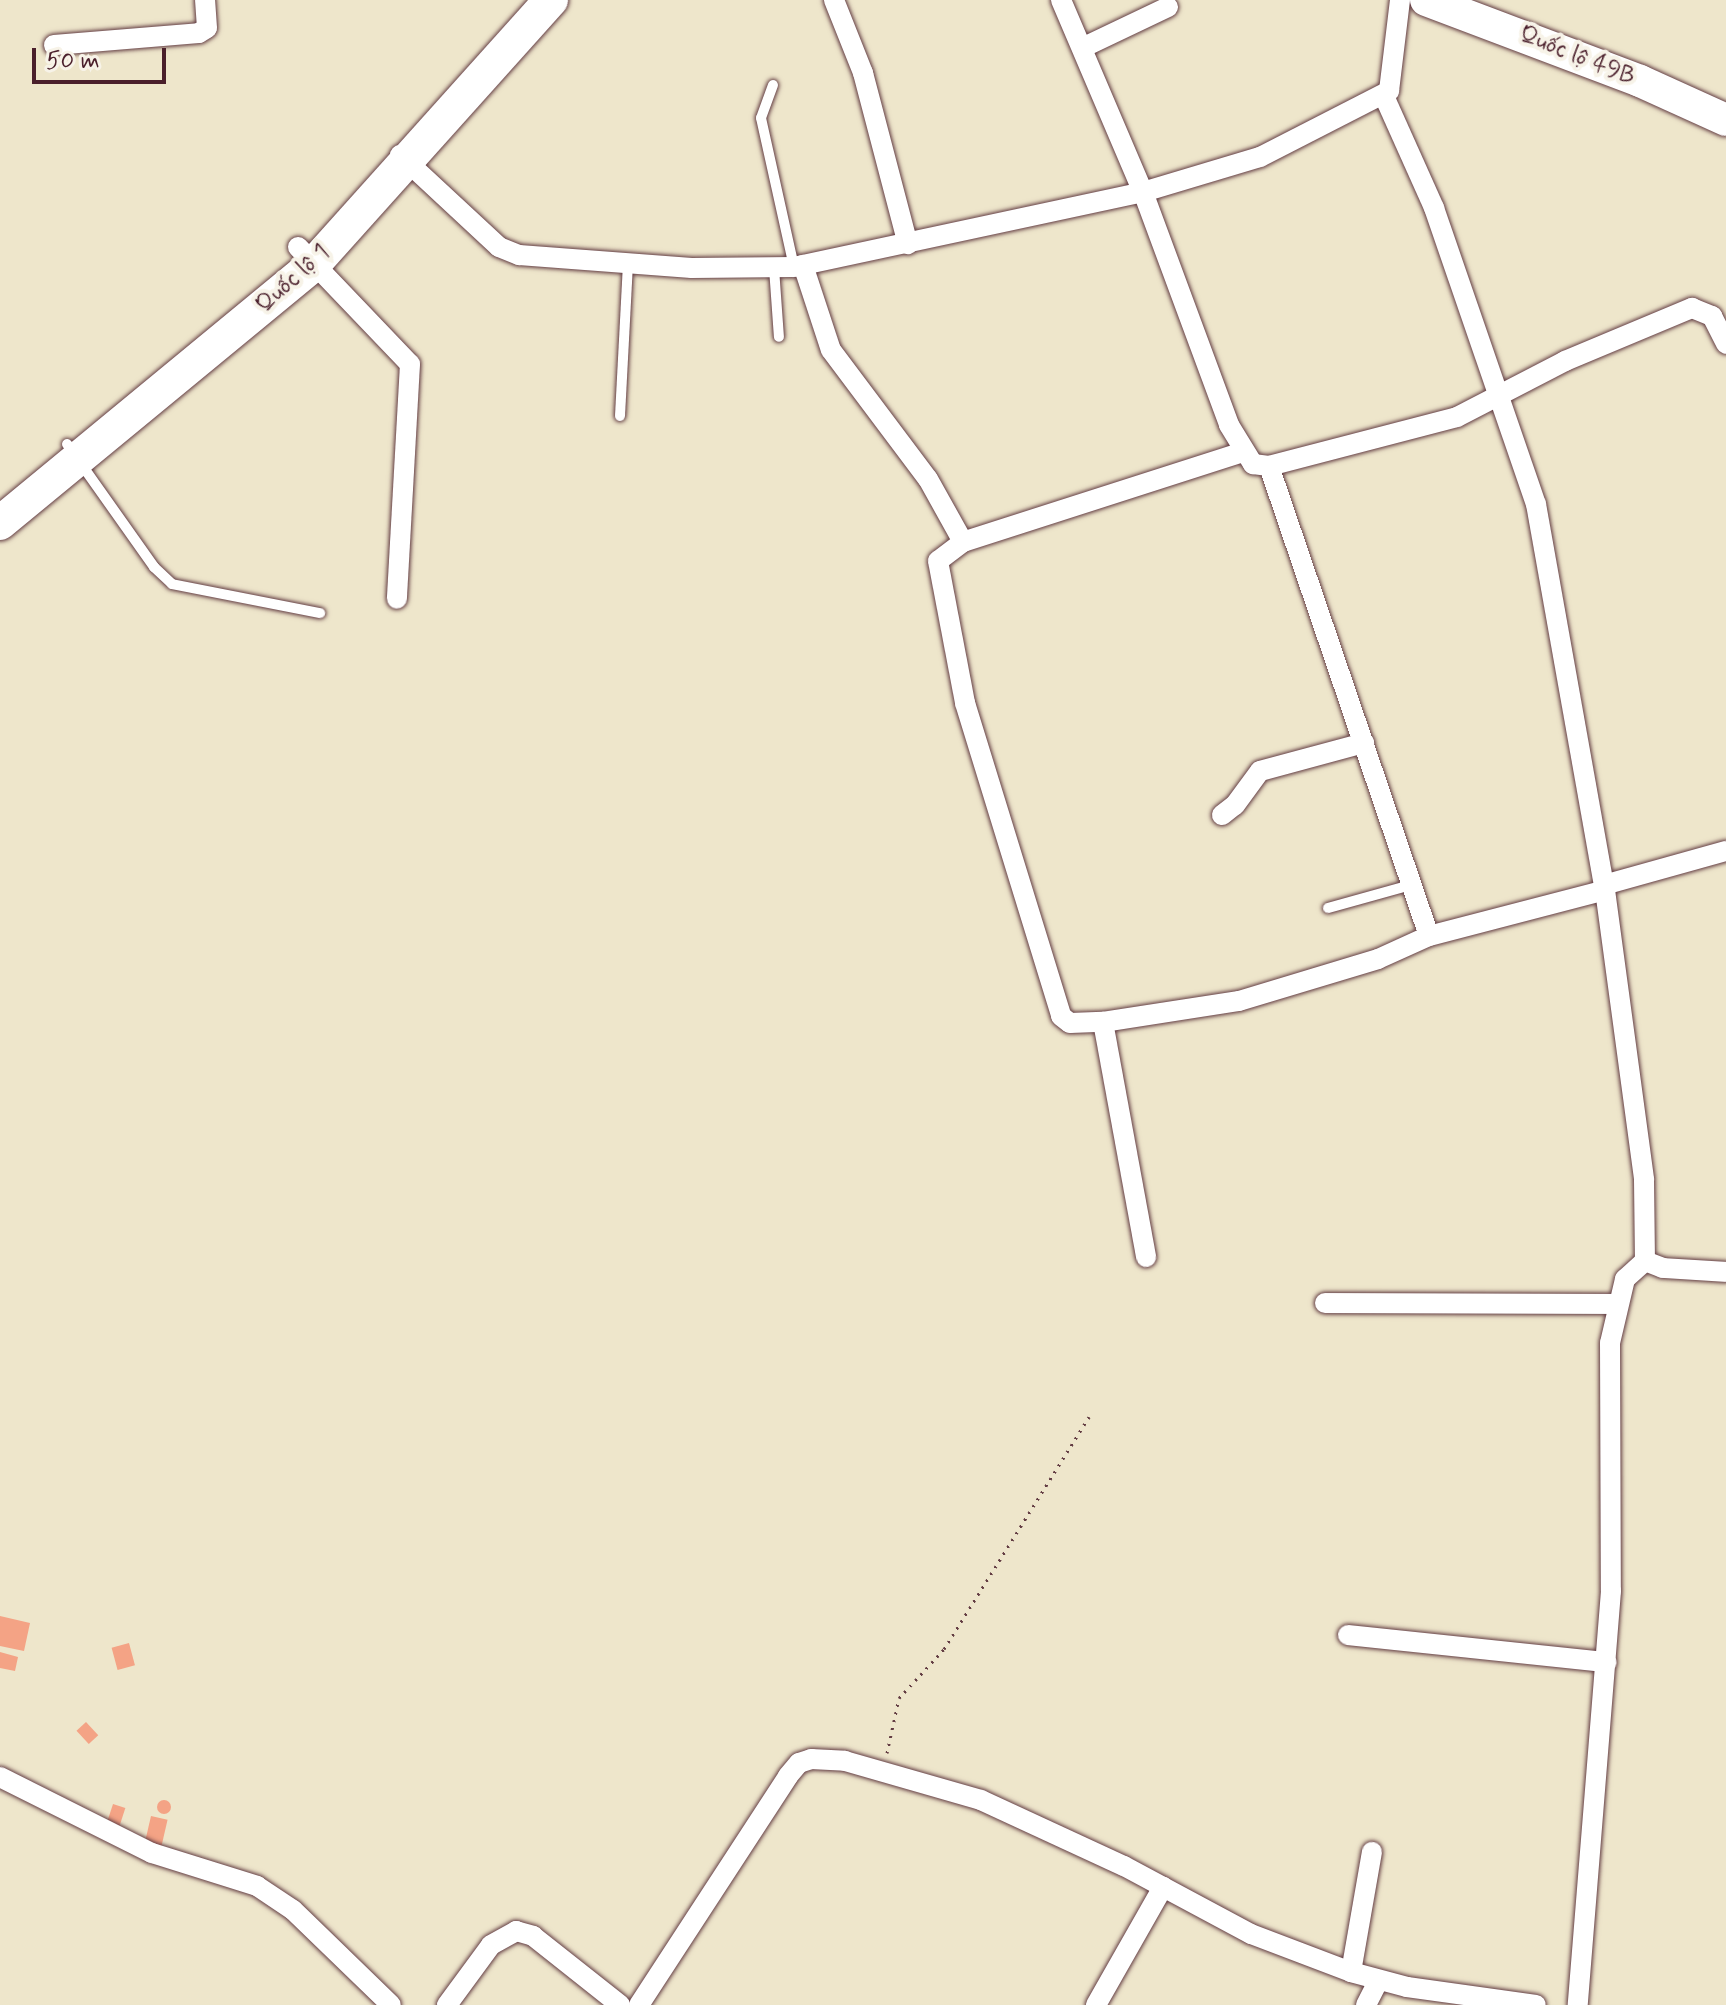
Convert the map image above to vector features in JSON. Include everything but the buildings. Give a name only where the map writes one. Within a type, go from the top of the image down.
[{"type":"highway","name":"Quốc lộ 1","points":[[401,157],[527,0]]},
{"type":"highway","name":"Quốc lộ 1","points":[[0,523],[73,452],[306,255],[551,0]]},
{"type":"highway","name":"Quốc lộ 1","points":[[0,499],[73,452]]},
{"type":"main road","name":"Quốc lộ 49B","points":[[1426,0],[1640,81],[1726,120]]},
{"type":"street","points":[[54,45],[199,33],[207,28],[205,0]]},
{"type":"street","points":[[834,0],[863,73],[908,244]]},
{"type":"street","points":[[1061,0],[1084,47],[1143,192],[1243,452],[1253,464],[1269,466],[1457,417],[1498,394],[1692,308],[1712,316],[1726,344]]},
{"type":"street","points":[[401,157],[508,252],[628,265],[790,267],[1143,192],[1260,157],[1384,96],[1394,79],[1400,0]]},
{"type":"street","points":[[1084,47],[1168,7]]},
{"type":"street","points":[[1384,96],[1429,194],[1543,535],[1605,887],[1644,1180],[1645,1261],[1625,1279],[1616,1304],[1608,1364],[1612,1550],[1607,1662],[1578,2005]]},
{"type":"street","points":[[306,255],[410,364],[397,599]]},
{"type":"street","points":[[790,267],[831,350],[928,479],[963,542]]},
{"type":"street","points":[[1243,452],[963,542],[941,555],[938,575],[983,766],[1061,1016],[1070,1023],[1103,1022],[1239,1001],[1378,959],[1429,936],[1726,851]]},
{"type":"street","points":[[1269,466],[1429,936]]},
{"type":"street","points":[[1222,815],[1260,771],[1364,743]]},
{"type":"street","points":[[1103,1022],[1146,1257]]},
{"type":"street","points":[[1645,1261],[1663,1268],[1726,1272]]},
{"type":"street","points":[[1325,1303],[1616,1304]]},
{"type":"street","points":[[1348,1635],[1607,1662]]},
{"type":"street","points":[[639,2005],[799,1763],[826,1759],[877,1770],[981,1800],[1163,1887],[1251,1934],[1351,1972],[1378,1981],[1536,2005]]},
{"type":"street","points":[[0,1777],[152,1853],[257,1886],[293,1910],[391,2005]]},
{"type":"street","points":[[1351,1972],[1372,1852]]},
{"type":"street","points":[[1096,2005],[1163,1887]]},
{"type":"street","points":[[447,2005],[491,1945],[516,1931],[533,1936],[620,2005]]},
{"type":"street","points":[[1366,2005],[1378,1981]]},
{"type":"lane","points":[[773,85],[761,118],[790,267],[779,337]]},
{"type":"lane","points":[[620,416],[628,265]]},
{"type":"lane","points":[[73,452],[154,567],[172,584],[320,613]]},
{"type":"lane","points":[[1328,908],[1411,885]]},
{"type":"path","points":[[877,1770],[893,1739],[899,1698],[944,1649],[1089,1417]]}]
